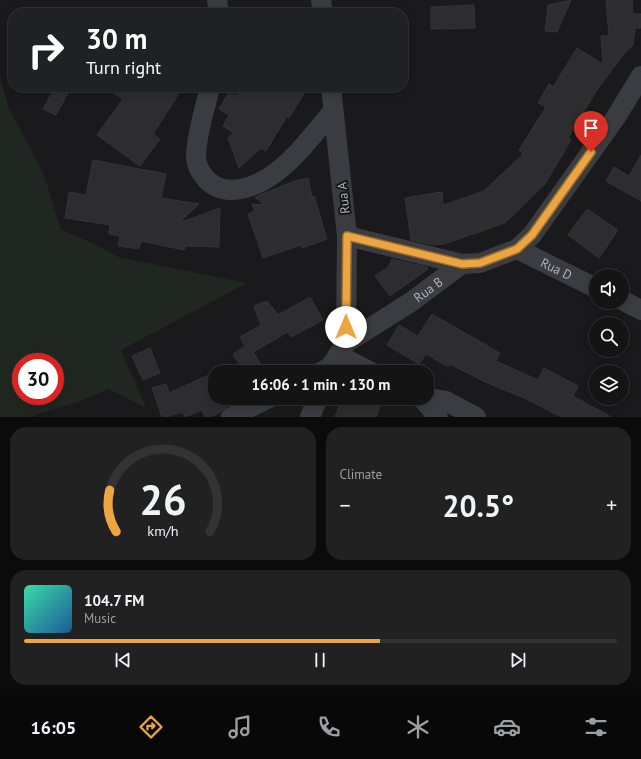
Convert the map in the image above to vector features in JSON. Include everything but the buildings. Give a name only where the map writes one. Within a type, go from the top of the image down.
[{"type":"street","points":[[347,236],[462,264],[480,263],[517,249],[532,235],[616,117],[641,76]]},
{"type":"street","points":[[209,92],[199,134],[196,157],[199,171],[206,181],[218,188],[227,190],[234,191],[254,185],[275,173],[295,155],[333,111]]},
{"type":"street","name":"Rua A","points":[[331,92],[347,236],[333,362]]},
{"type":"street","name":"Rua D","points":[[517,249],[589,285]]},
{"type":"street","name":"Rua B","points":[[333,362],[462,264]]},
{"type":"street","points":[[629,304],[641,310]]},
{"type":"street","points":[[333,362],[344,365]]},
{"type":"street","points":[[434,399],[446,401],[475,417]]},
{"type":"street","points":[[231,417],[255,405]]},
{"type":"street","points":[[310,417],[315,405]]},
{"type":"street","points":[[428,405],[438,417]]},
{"type":"shaded area","points":[[0,77],[9,109],[43,172],[61,230],[97,245],[118,257],[247,283],[121,350],[146,408],[109,389],[78,402],[32,417],[0,417]]},
{"type":"route","points":[[346,327],[347,236],[462,264],[480,263],[517,249],[532,235],[591,152]]}]
